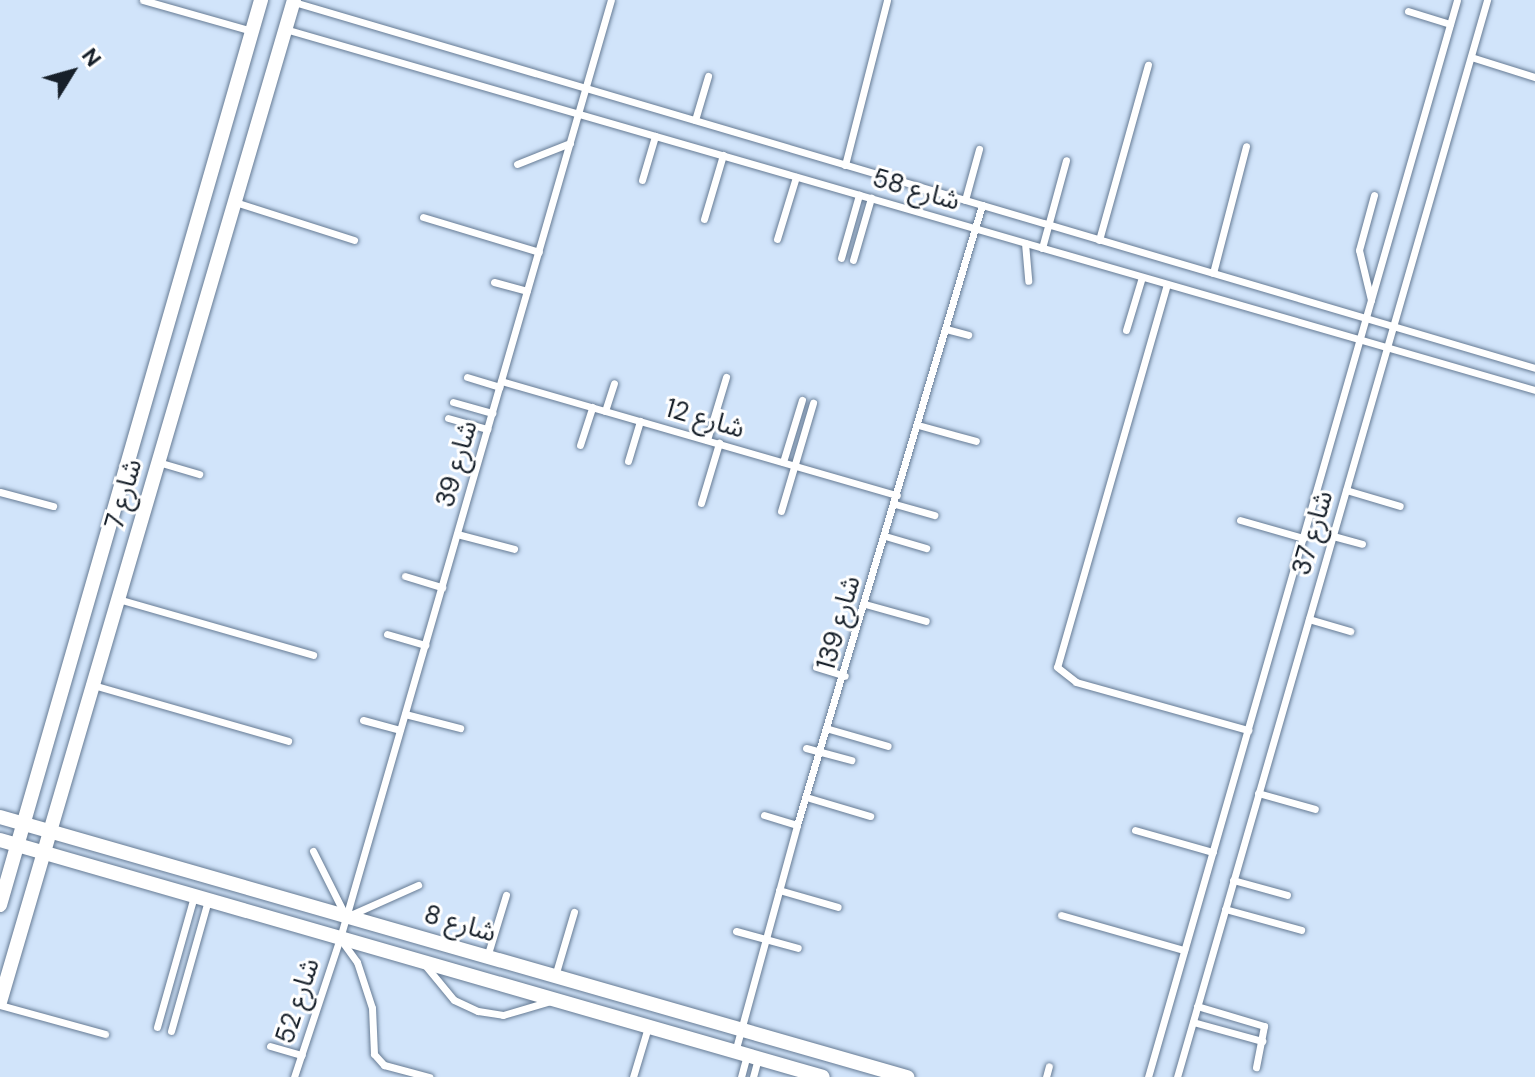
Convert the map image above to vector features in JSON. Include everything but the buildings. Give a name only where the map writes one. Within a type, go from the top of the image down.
[{"type":"street","name":"شارع 7","points":[[0,905],[261,0]]},
{"type":"street","name":"شارع 7","points":[[0,1003],[293,1]]},
{"type":"street","name":"شارع 8","points":[[0,817],[907,1077]]},
{"type":"street","name":"شارع 8","points":[[0,840],[823,1077]]},
{"type":"lane","points":[[143,0],[252,31]]},
{"type":"lane","name":"شارع 39","points":[[340,938],[611,0]]},
{"type":"lane","points":[[845,165],[887,0]]},
{"type":"lane","name":"شارع 37","points":[[1148,1077],[1457,0]]},
{"type":"lane","name":"شارع 37","points":[[1177,1077],[1487,0]]},
{"type":"lane","name":"شارع 58","points":[[293,1],[1535,368]]},
{"type":"lane","points":[[1408,11],[1450,24]]},
{"type":"lane","name":"شارع 58","points":[[285,29],[1535,390]]},
{"type":"lane","points":[[1471,57],[1535,77]]},
{"type":"lane","points":[[1099,240],[1148,65]]},
{"type":"lane","points":[[695,120],[708,76]]},
{"type":"lane","points":[[642,180],[655,136]]},
{"type":"lane","points":[[517,164],[570,143]]},
{"type":"lane","points":[[1213,273],[1246,146]]},
{"type":"lane","points":[[965,200],[979,149]]},
{"type":"lane","points":[[704,219],[723,155]]},
{"type":"lane","points":[[1042,248],[1066,160]]},
{"type":"lane","points":[[777,239],[796,177]]},
{"type":"lane","points":[[841,258],[859,195]]},
{"type":"lane","points":[[1371,300],[1359,250],[1374,195]]},
{"type":"lane","points":[[853,260],[871,198]]},
{"type":"lane","points":[[235,202],[354,240]]},
{"type":"lane","name":"شارع 139","points":[[747,1055],[741,1030],[779,890],[845,676],[982,205]]},
{"type":"lane","points":[[423,217],[539,252]]},
{"type":"lane","points":[[1025,243],[1028,281]]},
{"type":"lane","points":[[1126,330],[1142,277]]},
{"type":"lane","points":[[494,282],[527,291]]},
{"type":"lane","points":[[1167,284],[1057,667],[1076,682],[1248,730]]},
{"type":"lane","points":[[946,329],[968,335]]},
{"type":"lane","name":"شارع 12","points":[[467,377],[592,407],[897,495]]},
{"type":"lane","points":[[707,440],[726,377]]},
{"type":"lane","points":[[605,411],[614,383]]},
{"type":"lane","points":[[783,462],[802,400]]},
{"type":"lane","points":[[453,402],[492,413]]},
{"type":"lane","points":[[781,511],[813,403]]},
{"type":"lane","points":[[580,445],[592,407]]},
{"type":"lane","points":[[448,418],[487,429]]},
{"type":"lane","points":[[628,461],[640,421]]},
{"type":"lane","points":[[918,425],[976,441]]},
{"type":"lane","points":[[701,503],[719,443]]},
{"type":"lane","points":[[158,462],[199,474]]},
{"type":"lane","points":[[1346,490],[1400,506]]},
{"type":"lane","points":[[0,492],[53,506]]},
{"type":"lane","points":[[895,504],[934,515]]},
{"type":"lane","points":[[1240,520],[1303,538]]},
{"type":"lane","points":[[457,534],[514,549]]},
{"type":"lane","points":[[885,536],[926,548]]},
{"type":"lane","points":[[1333,536],[1362,544]]},
{"type":"lane","points":[[405,576],[442,587]]},
{"type":"lane","points":[[118,599],[313,655]]},
{"type":"lane","points":[[865,604],[926,621]]},
{"type":"lane","points":[[1309,619],[1350,631]]},
{"type":"lane","points":[[387,634],[425,645]]},
{"type":"lane","points":[[816,667],[845,676]]},
{"type":"lane","points":[[93,685],[288,741]]},
{"type":"lane","points":[[405,714],[460,728]]},
{"type":"lane","points":[[363,720],[400,730]]},
{"type":"lane","points":[[829,729],[888,746]]},
{"type":"lane","points":[[806,748],[851,760]]},
{"type":"lane","points":[[1258,793],[1315,809]]},
{"type":"lane","points":[[806,797],[870,816]]},
{"type":"lane","points":[[764,815],[797,825]]},
{"type":"lane","points":[[1135,830],[1213,852]]},
{"type":"lane","points":[[313,851],[346,917],[418,885]]},
{"type":"lane","points":[[1233,880],[1287,895]]},
{"type":"lane","points":[[779,890],[838,907]]},
{"type":"lane","points":[[487,957],[506,895]]},
{"type":"lane","points":[[157,1027],[201,898]]},
{"type":"lane","points":[[171,1031],[201,898]]},
{"type":"lane","points":[[1225,909],[1301,930]]},
{"type":"lane","points":[[555,976],[574,912]]},
{"type":"lane","points":[[1061,915],[1184,950]]},
{"type":"lane","points":[[736,931],[798,948]]},
{"type":"lane","points":[[340,938],[357,962],[372,1008],[374,1054],[384,1065],[429,1077]]},
{"type":"lane","name":"شارع 52","points":[[294,1077],[340,938]]},
{"type":"lane","points":[[422,960],[454,1000],[478,1011],[516,1013],[552,1000]]},
{"type":"lane","points":[[0,1003],[105,1034]]},
{"type":"lane","points":[[1197,1006],[1265,1028],[1256,1067]]},
{"type":"lane","points":[[1193,1022],[1262,1041]]},
{"type":"lane","points":[[633,1077],[648,1027]]},
{"type":"lane","points":[[270,1046],[302,1055]]},
{"type":"lane","points":[[741,1077],[747,1055]]},
{"type":"lane","points":[[747,1055],[753,1077]]},
{"type":"lane","points":[[1046,1077],[1049,1066]]}]
